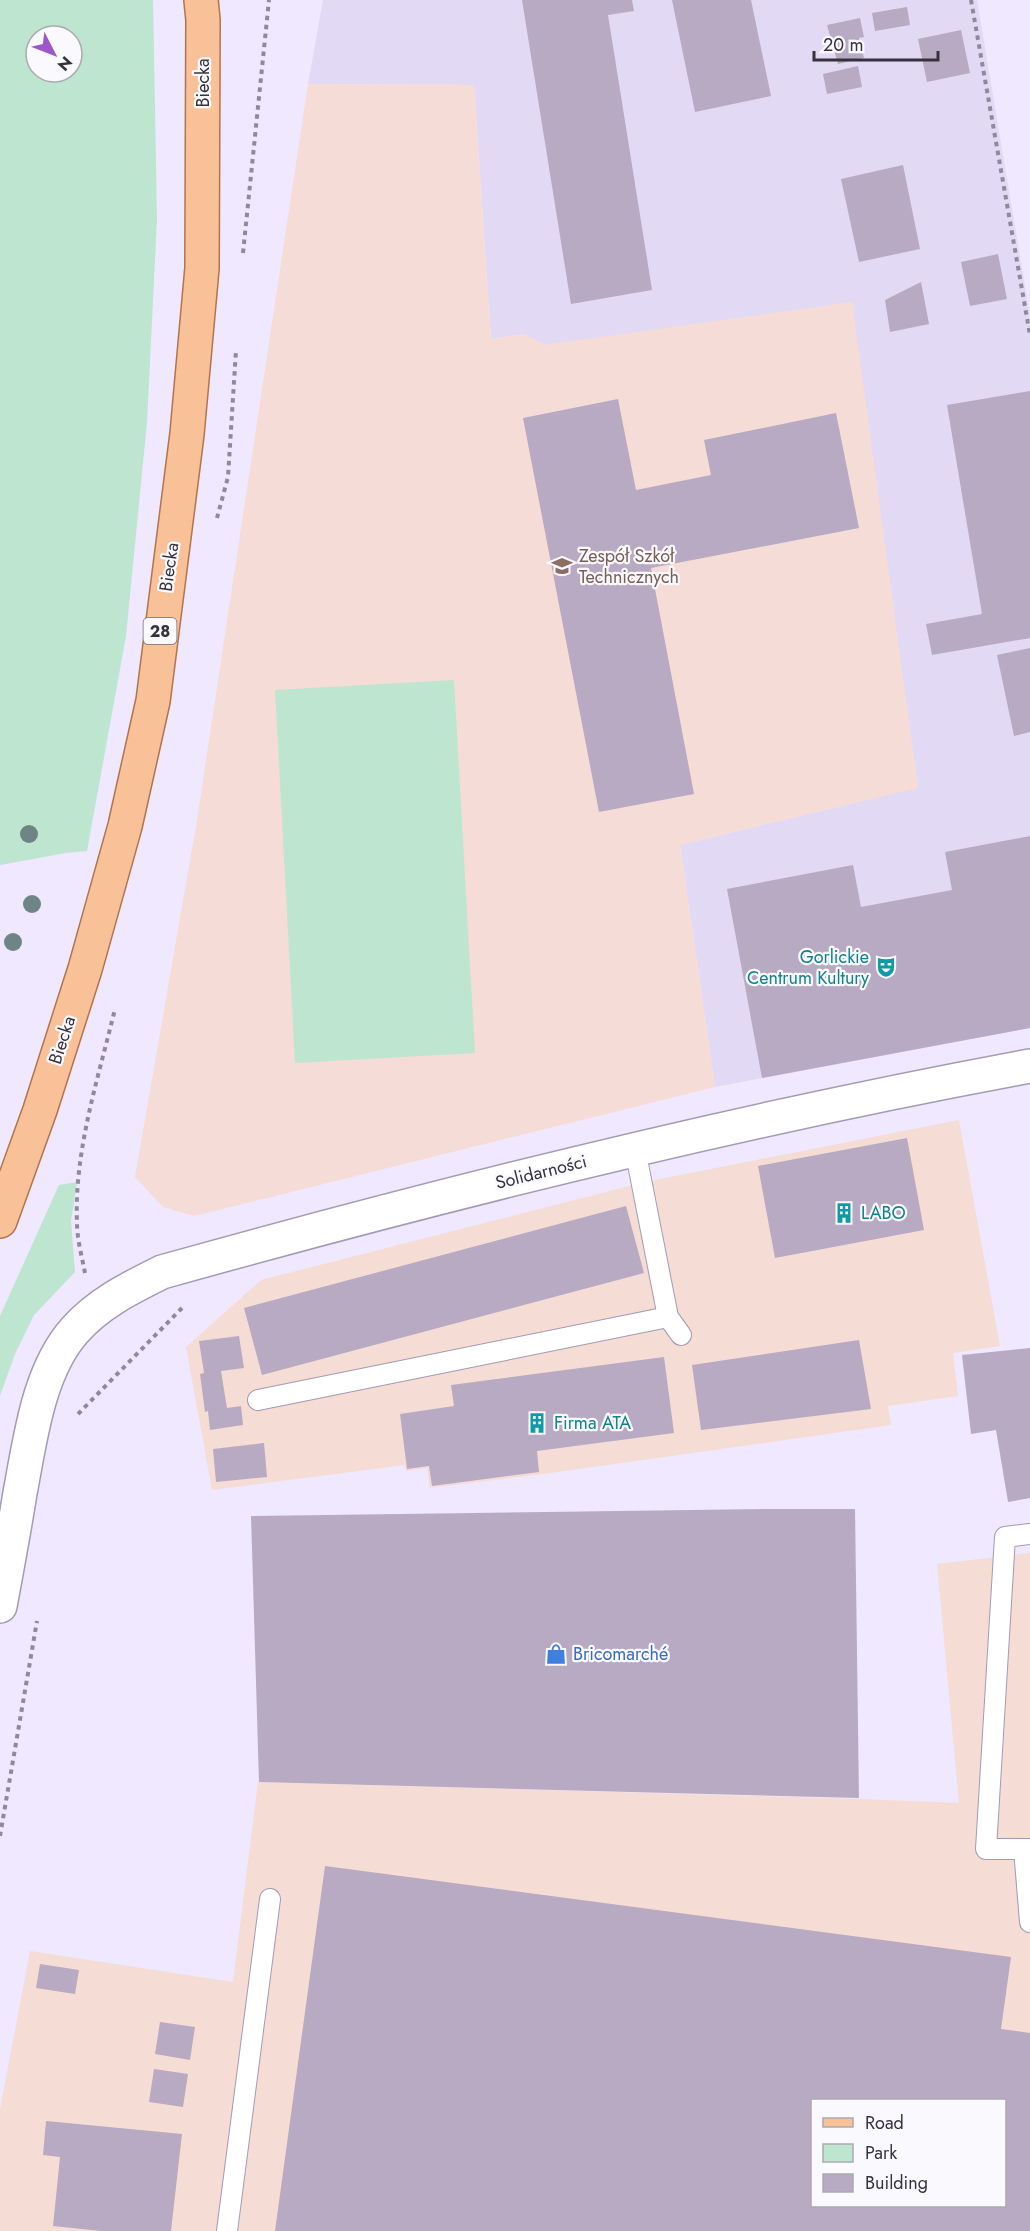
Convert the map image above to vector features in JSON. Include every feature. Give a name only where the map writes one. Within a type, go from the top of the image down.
[{"type":"main road","name":"Biecka","points":[[0,1221],[40,1110],[85,969],[125,826],[153,701],[187,434],[202,268],[201,0]]},
{"type":"street","name":"Solidarności","points":[[0,1606],[37,1410],[57,1358],[73,1332],[91,1314],[111,1299],[162,1272],[635,1149],[888,1093],[1030,1066]]},
{"type":"lane","points":[[635,1149],[668,1317],[681,1335]]},
{"type":"lane","points":[[258,1400],[668,1317]]},
{"type":"lane","points":[[1030,1534],[1005,1537],[986,1850],[1027,1849],[1030,1922]]},
{"type":"lane","points":[[227,2231],[270,1899]]},
{"type":"path","points":[[971,0],[1030,335]]},
{"type":"path","points":[[77,1414],[184,1306]]},
{"type":"path","points":[[0,1836],[38,1614]]},
{"type":"shaded area","points":[[323,0],[977,0],[1030,316],[1030,1028],[715,1087],[680,845],[918,787],[544,345],[524,334],[491,339],[474,85],[308,84]]},
{"type":"shaded area","name":"Zespół Szkół Technicznych","points":[[308,84],[474,85],[491,339],[524,334],[544,345],[852,302],[918,788],[680,845],[715,1087],[194,1216],[163,1207],[135,1177],[197,820]]},
{"type":"shaded area","points":[[959,1120],[1000,1346],[953,1353],[958,1396],[888,1406],[891,1425],[543,1474],[430,1488],[427,1468],[406,1471],[405,1465],[212,1490],[186,1347],[261,1280],[645,1182]]},
{"type":"shaded area","points":[[1030,1553],[1030,2231],[0,2231],[0,2109],[30,1951],[233,1982],[258,1782],[959,1803],[937,1564]]},
{"type":"green space","points":[[0,0],[153,0],[157,219],[147,422],[126,636],[87,851],[0,865]]},
{"type":"green space","points":[[454,680],[475,1053],[295,1063],[275,690]]},
{"type":"green space","points":[[77,1182],[71,1221],[75,1272],[34,1315],[15,1354],[0,1396],[0,1316],[59,1185]]},
{"type":"building","points":[[522,0],[632,0],[634,11],[608,15],[652,290],[571,304]]},
{"type":"building","points":[[672,0],[751,0],[771,96],[695,112]]},
{"type":"building","points":[[907,7],[910,25],[875,31],[872,13]]},
{"type":"building","points":[[860,18],[864,37],[859,38],[864,58],[838,64],[827,25]]},
{"type":"building","points":[[961,30],[970,73],[927,82],[918,39]]},
{"type":"building","points":[[858,66],[862,87],[827,94],[823,74]]},
{"type":"building","points":[[903,165],[920,249],[859,262],[841,179]]},
{"type":"building","points":[[998,254],[1007,299],[970,306],[961,262]]},
{"type":"building","points":[[921,282],[929,324],[890,332],[885,300]]},
{"type":"building","points":[[1030,391],[1030,638],[932,655],[926,624],[982,614],[947,405]]},
{"type":"building","points":[[618,399],[636,490],[711,475],[704,440],[836,413],[859,528],[651,568],[694,794],[599,812],[523,418]]},
{"type":"building","points":[[1030,648],[1030,732],[1014,736],[997,655]]},
{"type":"building","name":"Gorlickie Centrum Kultury","points":[[1030,836],[1030,1028],[762,1078],[727,889],[853,865],[861,907],[952,890],[945,852]]},
{"type":"building","name":"LABO","points":[[907,1138],[924,1230],[775,1258],[758,1166]]},
{"type":"building","points":[[626,1206],[644,1273],[262,1375],[244,1308]]},
{"type":"building","points":[[239,1336],[244,1368],[221,1371],[227,1408],[241,1406],[243,1425],[210,1430],[200,1374],[204,1373],[199,1341]]},
{"type":"building","points":[[859,1340],[871,1409],[701,1430],[692,1365]]},
{"type":"building","points":[[1030,1348],[1030,1498],[1008,1502],[996,1430],[971,1434],[962,1355]]},
{"type":"building","name":"Firma ATA","points":[[664,1357],[674,1433],[537,1451],[539,1472],[432,1486],[429,1466],[407,1469],[400,1414],[454,1406],[451,1385]]},
{"type":"building","points":[[264,1443],[267,1477],[216,1482],[213,1449]]},
{"type":"building","points":[[855,1509],[859,1798],[259,1782],[251,1516]]},
{"type":"building","points":[[325,1866],[1011,1957],[1001,2029],[1030,2033],[1030,2231],[275,2231]]},
{"type":"building","points":[[40,1964],[79,1970],[75,1994],[36,1988]]},
{"type":"building","points":[[160,2022],[195,2027],[190,2060],[155,2054]]},
{"type":"building","points":[[154,2069],[188,2074],[183,2107],[149,2102]]},
{"type":"building","points":[[46,2121],[182,2134],[171,2231],[101,2231],[53,2226],[60,2157],[43,2155]]},
{"type":"place","name":"Zespół Szkół Technicznych","points":[[562,566]]},
{"type":"place","name":"Gorlickie Centrum Kultury","points":[[886,967]]},
{"type":"place","name":"LABO","points":[[844,1213]]},
{"type":"place","name":"Firma ATA","points":[[537,1423]]},
{"type":"place","name":"Bricomarché","points":[[556,1654]]}]
